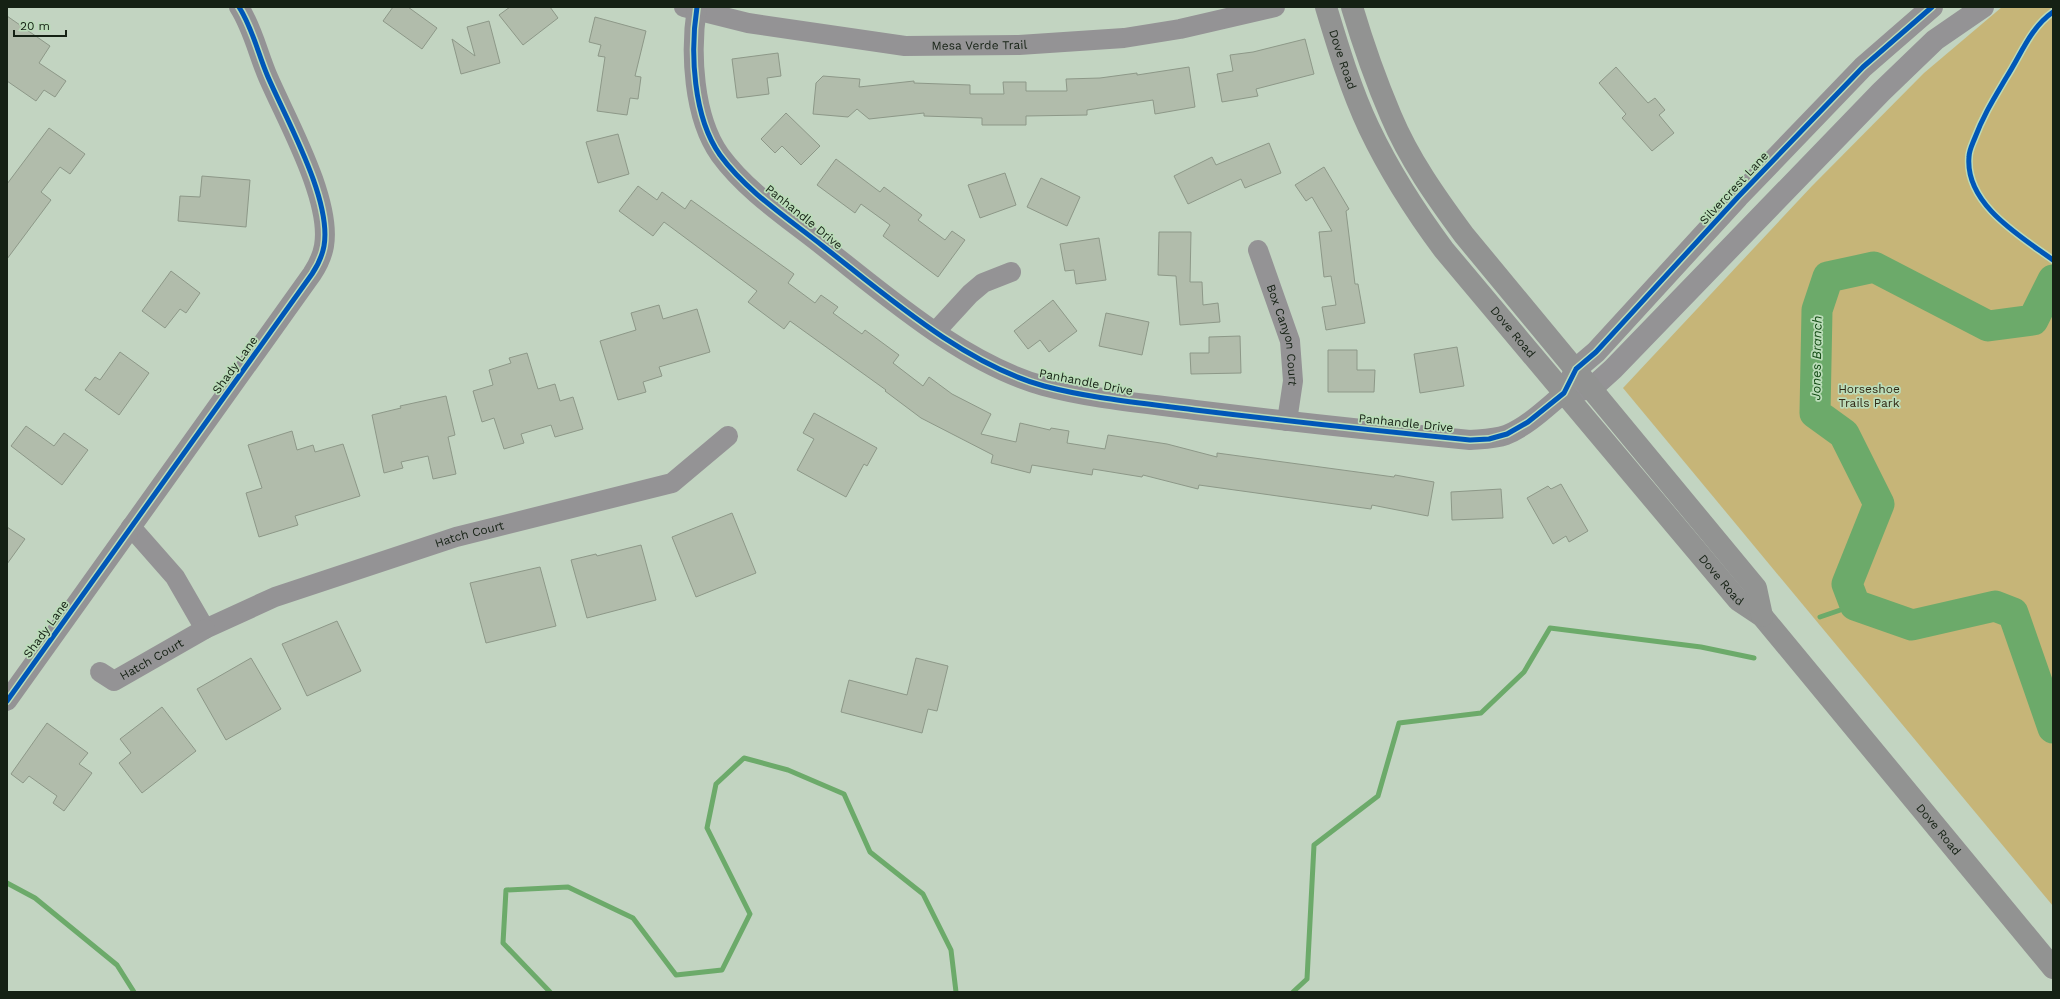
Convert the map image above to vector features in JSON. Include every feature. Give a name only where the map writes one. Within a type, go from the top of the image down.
[{"type":"main road","name":"Dove Road","points":[[1326,7],[1338,46],[1368,127],[1390,169],[1415,211],[1444,250],[1738,600],[1762,616],[2053,968]]},
{"type":"main road","name":"Dove Road","points":[[1352,7],[1391,117],[1412,157],[1436,197],[1464,235],[1756,588],[1762,616]]},
{"type":"street","name":"Shady Lane","points":[[7,701],[320,261],[324,245],[324,227],[318,190],[268,76],[246,18],[239,7]]},
{"type":"street","name":"Mesa Verde Trail","points":[[692,8],[748,23],[913,46],[1019,45],[1124,38],[1180,29],[1275,7]]},
{"type":"street","name":"Silvercrest Lane","points":[[1564,393],[1576,369],[1596,352],[1738,197],[1863,67],[1932,7]]},
{"type":"street","points":[[1564,393],[1592,388],[1613,369],[1881,92],[1935,40],[1983,7]]},
{"type":"street","name":"Panhandle Drive","points":[[692,8],[695,73],[700,105],[708,133],[720,155],[739,176],[770,205],[911,315],[976,357],[1009,374],[1043,386],[1101,398],[1286,421],[1470,440],[1489,439],[1506,434],[1528,422],[1564,393]]},
{"type":"street","name":"Box Canyon Court","points":[[1258,250],[1290,341],[1293,380],[1286,421]]},
{"type":"street","points":[[936,331],[970,294],[983,283],[1011,272]]},
{"type":"street","name":"Hatch Court","points":[[100,672],[114,681],[205,629],[275,596],[456,537],[672,483],[728,436]]},
{"type":"street","points":[[131,528],[175,578],[205,629]]},
{"type":"green space","name":"Horseshoe Trails Park","points":[[2002,7],[2053,7],[2053,906],[1623,388],[1812,186],[1924,73]]},
{"type":"building","points":[[393,7],[408,7],[437,28],[422,49],[383,21]]},
{"type":"building","points":[[510,7],[550,7],[558,18],[523,45],[499,15]]},
{"type":"building","points":[[7,16],[50,46],[39,63],[66,81],[55,97],[44,90],[36,101],[7,81]]},
{"type":"building","points":[[595,17],[646,31],[635,76],[641,77],[638,99],[630,98],[627,115],[597,111],[605,57],[598,56],[601,45],[589,42]]},
{"type":"building","points":[[489,21],[500,63],[461,74],[452,39],[475,56],[467,27]]},
{"type":"building","points":[[1305,39],[1314,74],[1256,89],[1258,96],[1222,102],[1217,74],[1233,71],[1230,55],[1253,52]]},
{"type":"building","points":[[778,53],[781,76],[767,78],[769,94],[737,98],[732,59]]},
{"type":"building","points":[[1189,67],[1195,107],[1155,114],[1153,100],[1087,110],[1087,115],[1026,116],[1026,125],[982,125],[982,118],[924,116],[924,113],[869,119],[857,109],[848,117],[813,114],[816,83],[823,76],[860,79],[859,87],[914,81],[914,83],[970,85],[970,94],[1004,94],[1003,82],[1026,82],[1026,91],[1067,91],[1066,79],[1100,78],[1137,73],[1137,75]]},
{"type":"building","points":[[1616,67],[1648,103],[1655,98],[1665,110],[1659,115],[1674,133],[1652,151],[1622,118],[1626,114],[1599,83]]},
{"type":"building","points":[[786,113],[820,146],[801,165],[782,146],[775,153],[761,139]]},
{"type":"building","points":[[49,128],[85,154],[70,174],[60,167],[41,192],[51,200],[7,259],[7,184]]},
{"type":"building","points":[[618,134],[629,174],[598,183],[586,142]]},
{"type":"building","points":[[1269,143],[1281,173],[1245,188],[1241,179],[1188,204],[1174,176],[1212,157],[1216,165]]},
{"type":"building","points":[[836,159],[880,192],[884,187],[922,215],[918,220],[945,240],[952,231],[965,240],[938,277],[883,236],[890,225],[861,204],[855,213],[817,185]]},
{"type":"building","points":[[1324,167],[1349,209],[1346,211],[1355,284],[1358,284],[1365,323],[1326,330],[1322,307],[1336,305],[1331,276],[1324,277],[1319,232],[1332,231],[1312,197],[1306,201],[1295,185]]},
{"type":"building","points":[[1005,173],[1016,205],[980,218],[968,185]]},
{"type":"building","points":[[202,176],[250,180],[246,227],[178,221],[180,196],[200,197]]},
{"type":"building","points":[[1041,178],[1080,197],[1067,226],[1027,207]]},
{"type":"building","points":[[638,186],[657,200],[662,192],[685,209],[691,200],[794,274],[788,283],[815,303],[821,295],[838,307],[833,313],[862,334],[865,330],[899,355],[893,363],[923,386],[929,377],[952,394],[991,414],[981,434],[1016,442],[1020,423],[1050,430],[1051,428],[1069,431],[1067,443],[1105,449],[1108,435],[1167,444],[1217,457],[1217,453],[1394,477],[1395,475],[1434,482],[1428,516],[1372,505],[1371,509],[1199,485],[1198,489],[1143,475],[1142,477],[1093,469],[1092,475],[1032,465],[1030,473],[991,463],[993,455],[921,418],[885,391],[886,390],[790,321],[784,329],[748,302],[757,291],[664,222],[653,236],[619,211]]},
{"type":"building","points":[[1159,232],[1191,232],[1190,282],[1202,282],[1203,305],[1218,303],[1220,322],[1180,325],[1176,276],[1158,275]]},
{"type":"building","points":[[1099,238],[1106,280],[1076,284],[1074,270],[1065,271],[1060,244]]},
{"type":"building","points":[[171,271],[200,293],[186,313],[180,309],[165,328],[142,311]]},
{"type":"building","points":[[1053,300],[1077,331],[1049,352],[1040,340],[1028,349],[1014,331]]},
{"type":"building","points":[[659,305],[663,319],[697,309],[710,352],[659,367],[662,376],[643,382],[646,392],[618,400],[600,341],[636,330],[631,313]]},
{"type":"building","points":[[1106,313],[1149,322],[1142,355],[1099,346]]},
{"type":"building","points":[[1240,336],[1241,373],[1191,374],[1190,353],[1209,353],[1209,337]]},
{"type":"building","points":[[1457,347],[1464,386],[1420,393],[1414,354]]},
{"type":"building","points":[[1328,350],[1357,350],[1357,370],[1375,370],[1374,392],[1328,392]]},
{"type":"building","points":[[120,352],[149,373],[119,415],[85,390],[95,377],[100,380]]},
{"type":"building","points":[[527,353],[538,389],[555,384],[560,401],[573,397],[583,429],[555,437],[551,425],[521,434],[524,443],[504,449],[494,418],[482,422],[473,391],[493,385],[489,370],[511,363],[509,358]]},
{"type":"building","points":[[446,396],[455,435],[448,437],[456,474],[433,479],[428,456],[401,462],[403,468],[384,473],[372,415],[401,408],[400,406]]},
{"type":"building","points":[[814,413],[877,448],[867,466],[864,464],[846,497],[797,470],[814,439],[803,433]]},
{"type":"building","points":[[26,426],[54,446],[64,433],[88,450],[62,485],[11,446]]},
{"type":"building","points":[[292,431],[297,450],[313,445],[315,452],[343,444],[360,496],[295,516],[298,525],[259,537],[246,493],[262,488],[248,445]]},
{"type":"building","points":[[1561,484],[1588,531],[1569,542],[1566,536],[1553,544],[1527,498],[1548,486],[1551,489]]},
{"type":"building","points":[[1501,489],[1503,518],[1452,520],[1451,492]]},
{"type":"building","points":[[732,513],[756,573],[696,597],[672,537]]},
{"type":"building","points":[[7,527],[25,539],[7,564]]},
{"type":"building","points":[[641,545],[656,600],[587,618],[571,560],[596,554],[597,556]]},
{"type":"building","points":[[540,567],[556,626],[486,643],[470,583]]},
{"type":"building","points":[[337,621],[361,671],[307,696],[282,644]]},
{"type":"building","points":[[251,658],[281,709],[226,740],[197,689]]},
{"type":"building","points":[[916,658],[948,666],[937,711],[928,709],[922,733],[841,712],[849,680],[907,695]]},
{"type":"building","points":[[162,707],[196,751],[142,793],[119,763],[131,753],[120,739]]},
{"type":"building","points":[[47,723],[88,753],[79,764],[92,773],[64,811],[53,803],[57,796],[29,776],[23,783],[11,774]]},
{"type":"waterway","name":"Jones Branch","points":[[2053,280],[2033,320],[1988,326],[1874,267],[1828,277],[1817,310],[1815,413],[1844,434],[1879,504],[1847,584],[1855,605],[1912,625],[1995,606],[2013,613],[2053,728]]},
{"type":"waterway","points":[[1820,617],[1855,605]]},
{"type":"waterway","points":[[1293,992],[1307,979],[1314,845],[1378,796],[1399,723],[1481,713],[1524,672],[1550,628],[1701,647],[1754,658]]},
{"type":"waterway","points":[[550,992],[503,943],[506,890],[568,887],[633,918],[676,975],[722,970],[750,914],[707,828],[716,784],[744,758],[788,770],[844,794],[870,852],[923,894],[951,950],[956,992]]},
{"type":"waterway","points":[[7,883],[35,898],[117,965],[134,992]]},
{"type":"cycle path","points":[[7,701],[312,274],[322,254],[325,227],[315,184],[264,68],[252,33],[239,7]]},
{"type":"cycle path","points":[[697,7],[694,44],[696,84],[704,122],[711,140],[720,155],[743,181],[769,204],[901,307],[956,346],[1014,376],[1044,386],[1100,397],[1263,418],[1470,440],[1489,439],[1507,434],[1528,422],[1564,393],[1576,369],[1596,352],[1738,197],[1863,67],[1932,7]]},
{"type":"cycle path","points":[[2053,12],[2045,18],[2026,42],[1977,131],[1969,157],[1970,174],[1976,190],[1985,204],[2011,229],[2053,260]]}]
